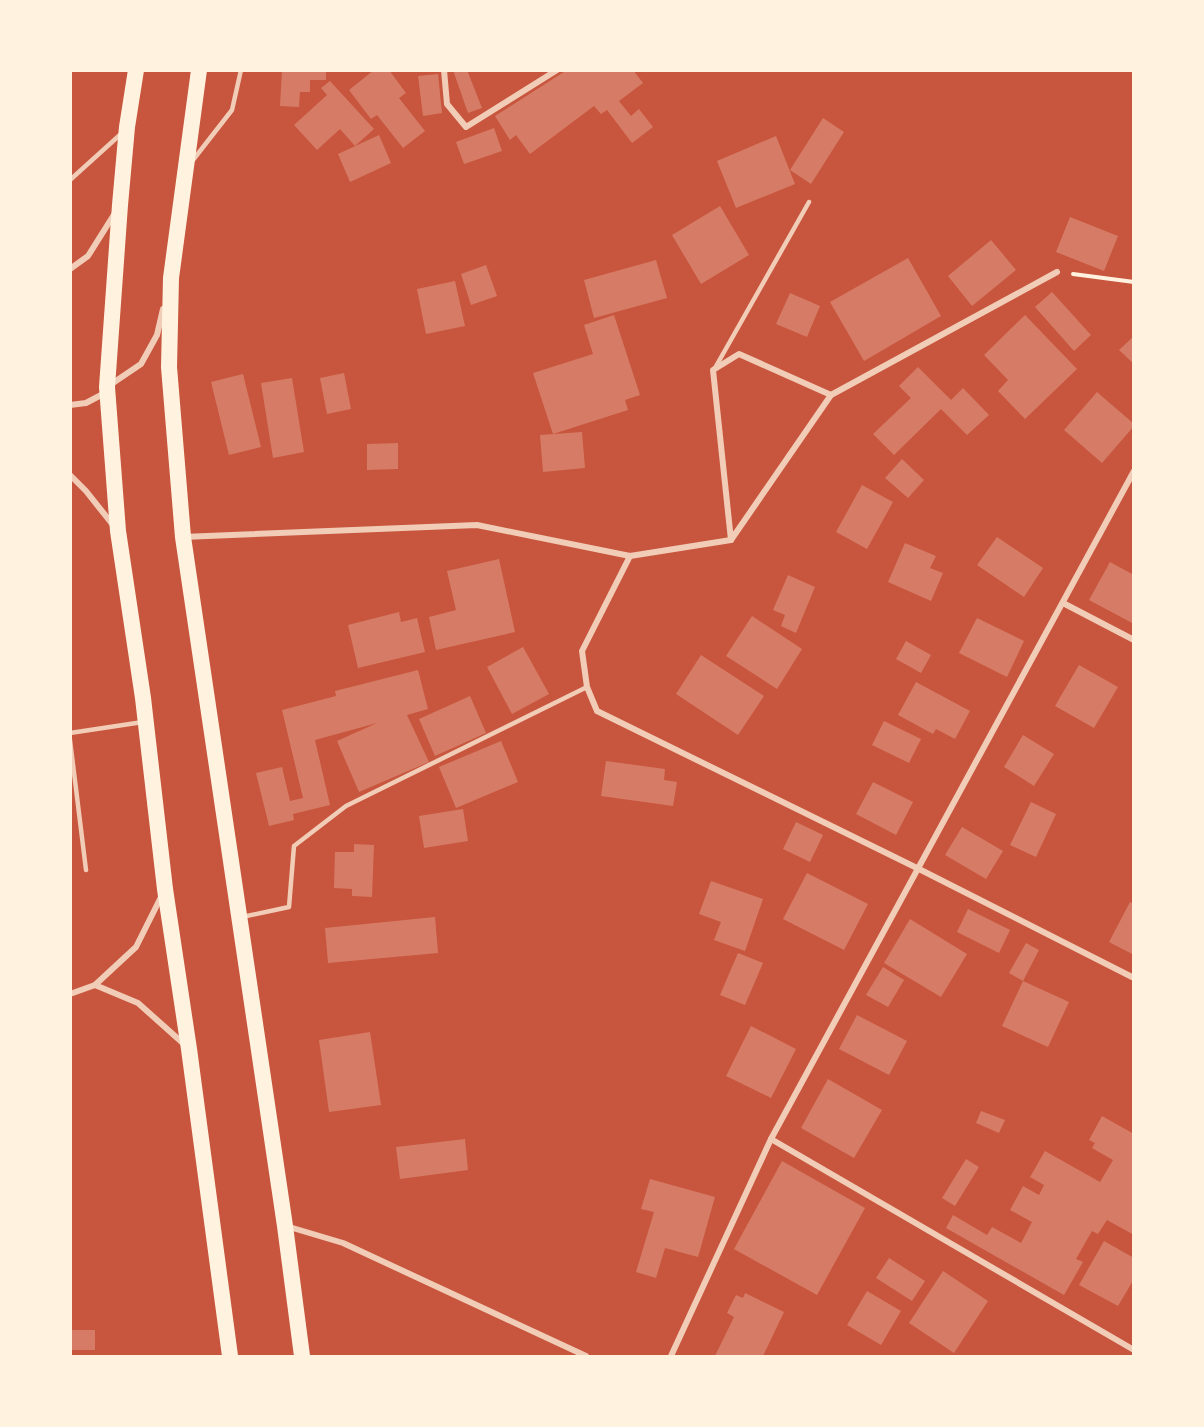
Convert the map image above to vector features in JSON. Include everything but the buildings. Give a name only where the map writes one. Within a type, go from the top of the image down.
[{"type":"highway","points":[[136,70],[127,127],[107,387],[118,531],[230,1356]]},
{"type":"highway","points":[[198,70],[171,278],[168,367],[183,537],[285,1226],[302,1356]]},
{"type":"street","points":[[444,70],[447,104],[466,127],[557,70]]},
{"type":"street","points":[[70,269],[88,255],[120,205]]},
{"type":"street","points":[[183,537],[477,525],[630,556],[731,540],[831,394],[1057,272]]},
{"type":"street","points":[[70,405],[86,403],[103,394],[107,387],[141,364],[157,335],[171,278]]},
{"type":"street","points":[[731,540],[713,370],[739,354],[831,394]]},
{"type":"street","points":[[671,1356],[771,1139],[1134,471]]},
{"type":"street","points":[[70,475],[118,531]]},
{"type":"street","points":[[630,556],[582,651],[587,687],[597,711],[919,869],[1134,978]]},
{"type":"street","points":[[1063,603],[1134,640]]},
{"type":"street","points":[[70,994],[95,985],[136,947],[165,889]]},
{"type":"street","points":[[95,985],[138,1003],[189,1048]]},
{"type":"street","points":[[771,1139],[1134,1350]]},
{"type":"street","points":[[285,1226],[343,1243],[586,1356]]},
{"type":"lane","points":[[186,169],[232,110],[241,70]]},
{"type":"lane","points":[[70,180],[127,127]]},
{"type":"lane","points":[[713,370],[809,202]]},
{"type":"lane","points":[[240,917],[289,907],[294,846],[346,806],[587,687]]},
{"type":"lane","points":[[70,734],[145,721]]},
{"type":"lane","points":[[70,740],[86,870]]},
{"type":"path","points":[[1057,272],[1134,282]]}]
